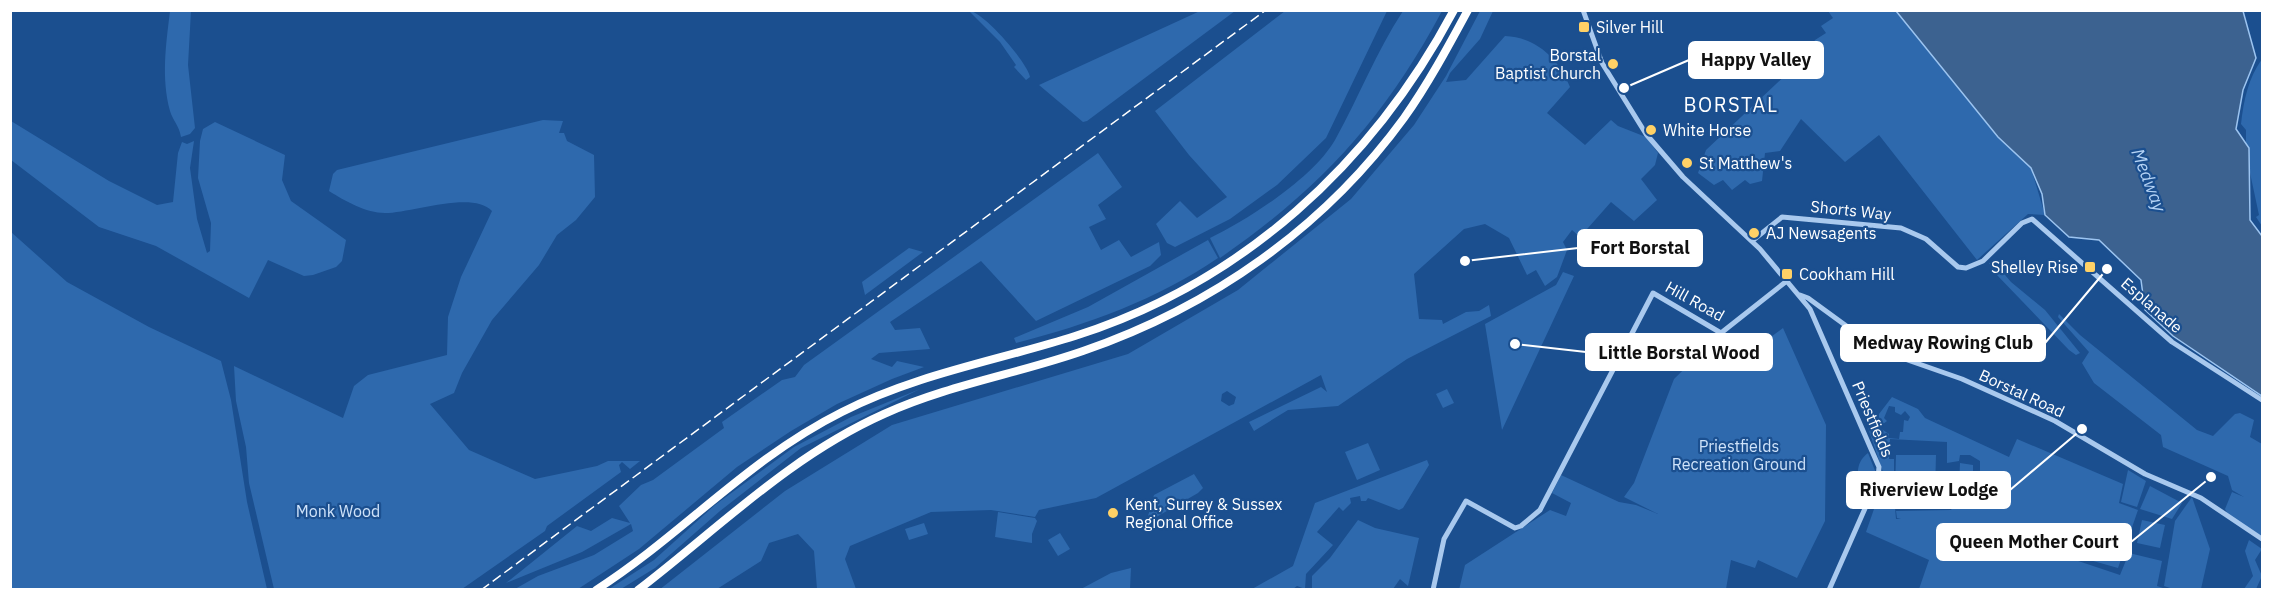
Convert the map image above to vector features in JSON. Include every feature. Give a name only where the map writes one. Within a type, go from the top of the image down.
[{"type":"highway","points":[[596,590],[650,551],[756,464],[840,413],[932,375],[1062,340],[1109,324],[1177,293],[1236,258],[1308,203],[1363,146],[1408,88],[1454,10]]},
{"type":"highway","points":[[638,590],[768,483],[849,432],[928,397],[1059,359],[1135,332],[1194,303],[1258,262],[1326,206],[1370,160],[1422,91],[1468,10]]},
{"type":"street","name":"Borstal Road","points":[[1583,10],[1597,51],[1646,134],[1683,177],[1752,241],[1800,294],[1805,295],[1856,333],[1899,357],[1962,379],[2055,421],[2145,474],[2201,498],[2262,539]]},
{"type":"street","name":"Shorts Way","points":[[1752,241],[1782,217],[1901,228],[1926,239],[1958,267],[1966,268],[1983,261],[2022,223],[2027,219],[2032,219]]},
{"type":"street","name":"Esplanade","points":[[2032,219],[2172,342],[2262,400]]},
{"type":"street","name":"Hill Road","points":[[1433,590],[1444,539],[1466,501],[1509,527],[1521,526],[1540,510],[1653,293],[1716,331],[1723,332],[1788,280]]},
{"type":"street","name":"Priestfields","points":[[1800,294],[1815,320],[1879,470],[1875,486],[1829,590]]},
{"type":"green space","points":[[170,11],[191,11],[188,65],[195,128],[190,134],[181,137],[167,99],[165,61]]},
{"type":"green space","points":[[969,11],[984,19],[1004,38],[1030,77],[1026,80],[1014,67],[1016,65],[1000,42]]},
{"type":"green space","points":[[1200,11],[1235,11],[1087,121],[1083,122],[1039,85]]},
{"type":"green space","points":[[1285,11],[1387,11],[1326,138],[1277,185],[1230,219],[1175,247],[1167,243],[1156,224],[1180,201],[1197,218],[1227,197],[1189,155],[1155,111]]},
{"type":"green space","points":[[1403,11],[1442,11],[1420,50],[1373,118],[1319,178],[1256,232],[1220,258],[1210,238],[1279,196],[1312,169],[1325,154],[1344,124],[1384,42]]},
{"type":"green space","points":[[1480,11],[1493,11],[1480,39],[1450,73],[1446,82],[1466,80],[1505,36],[1527,40],[1536,45],[1560,67],[1570,87],[1547,113],[1585,145],[1611,120],[1618,126],[1646,137],[1658,153],[1655,165],[1641,179],[1657,200],[1634,221],[1611,202],[1580,237],[1572,230],[1563,242],[1567,250],[1557,277],[1545,286],[1536,270],[1527,275],[1509,238],[1485,224],[1464,229],[1414,274],[1419,319],[1442,320],[1443,324],[1466,312],[1479,311],[1489,305],[1491,316],[1407,359],[1338,406],[1288,410],[1254,431],[1249,422],[1321,387],[1327,392],[1321,375],[1096,498],[1039,510],[1035,517],[991,510],[931,512],[850,546],[845,559],[856,589],[817,589],[814,551],[798,534],[769,543],[761,561],[717,589],[659,590],[785,491],[892,425],[1128,354],[1238,290],[1351,199],[1414,125],[1446,76]],"holes":[[[1227,391],[1236,397],[1234,404],[1229,406],[1221,401],[1222,394]]]},
{"type":"green space","points":[[1828,11],[1896,11],[1998,137],[2031,168],[2045,215],[2028,214],[1977,260],[1879,135],[1845,162],[1801,119],[1780,151],[1765,153],[1762,181],[1750,184],[1745,180],[1732,190],[1723,180],[1714,185],[1698,173],[1706,150],[1808,54],[1815,40],[1826,33],[1821,26],[1833,18]]},
{"type":"green space","points":[[2262,59],[2262,226],[2256,217],[2259,215],[2246,154],[2246,130],[2241,124],[2247,90]]},
{"type":"green space","name":"Monk Wood","points":[[543,120],[563,121],[559,133],[564,133],[567,141],[594,155],[595,197],[576,220],[557,235],[539,265],[492,320],[462,373],[454,393],[430,404],[469,450],[535,479],[597,466],[608,461],[640,461],[630,469],[622,462],[619,465],[621,472],[547,526],[545,531],[462,589],[274,589],[249,483],[246,447],[236,401],[234,366],[343,418],[354,386],[368,375],[447,355],[448,317],[461,277],[492,211],[483,205],[457,202],[396,212],[370,211],[329,191],[333,174],[337,170]]},
{"type":"green space","points":[[11,121],[109,181],[157,205],[173,202],[178,153],[182,142],[187,144],[194,141],[190,168],[197,219],[207,253],[210,251],[211,223],[198,178],[200,141],[203,129],[215,122],[285,155],[282,180],[291,201],[346,240],[342,261],[336,267],[304,276],[268,260],[249,298],[156,246],[99,227],[11,160]]},
{"type":"green space","points":[[1098,153],[1122,187],[1098,205],[1106,219],[1089,227],[1101,250],[1119,240],[1131,257],[1159,242],[1161,255],[1150,266],[1036,321],[981,261],[890,322],[895,330],[920,328],[930,349],[879,353],[871,359],[892,367],[897,361],[924,367],[837,404],[791,431],[737,467],[639,549],[578,589],[515,589],[538,576],[594,555],[633,531],[631,524],[582,552],[506,583],[577,526],[591,531],[612,518],[630,523],[619,506],[641,485],[653,480],[724,428],[722,422],[782,380],[795,377],[804,365]]},
{"type":"green space","name":"Monk Wood","points":[[11,232],[67,282],[149,327],[221,361],[231,400],[247,502],[267,589],[11,589]]},
{"type":"green space","points":[[1208,240],[1218,258],[1171,286],[1095,319],[1016,343],[1014,338],[1088,307]]},
{"type":"green space","points":[[909,248],[923,252],[865,295],[862,282]]},
{"type":"green space","points":[[1994,262],[2011,282],[2045,310],[2080,353],[2076,355],[2069,350],[1995,273],[1989,263]]},
{"type":"green space","points":[[1563,272],[1574,276],[1502,430],[1485,324],[1556,285]]},
{"type":"green space","points":[[2059,314],[2080,335],[2197,430],[2213,436],[2235,414],[2240,413],[2254,420],[2250,437],[2262,444],[2262,536],[2247,529],[2227,513],[2225,509],[2232,492],[2244,497],[2232,490],[2228,476],[2163,447],[2161,435],[2094,383],[2082,363],[2089,352],[2058,317]]},
{"type":"green space","name":"Priestfields Recreation Ground","points":[[1783,328],[1826,425],[1825,521],[1797,578],[1758,560],[1755,568],[1731,560],[1726,589],[1459,590],[1465,565],[1550,510],[1566,516],[1571,503],[1552,493],[1561,475],[1619,502],[1636,505],[1658,514],[1624,497],[1634,483],[1674,379],[1717,337],[1723,336],[1746,355]]},
{"type":"green space","points":[[920,389],[801,448],[720,511],[655,568],[621,589],[609,589],[654,560],[715,505],[794,447],[851,417]]},
{"type":"green space","points":[[1447,389],[1454,403],[1443,408],[1436,394]]},
{"type":"green space","points":[[1892,397],[1918,409],[1925,418],[2009,457],[2017,439],[2123,484],[2119,503],[2138,510],[2118,568],[2001,535],[2120,575],[2129,553],[2162,561],[2157,586],[2166,589],[1919,589],[1929,560],[1866,532],[1874,509],[1895,508],[1896,519],[1901,519],[1897,518],[1896,511],[1951,510],[1955,504],[1960,503],[1955,502],[1951,508],[1870,507],[1883,472],[1868,428],[1877,426],[1889,434],[1889,438],[1899,439],[1900,432],[1903,432],[1904,420],[1908,421],[1910,417],[1905,411],[1901,415],[1895,412],[1895,407],[1889,406],[1884,418],[1887,421],[1883,424],[1879,421],[1879,414]],"holes":[[[1890,439],[1947,442],[1947,463],[1959,461],[1960,455],[1970,455],[1980,461],[1980,487],[1965,494],[1965,499],[1959,499],[1959,486],[1953,485],[1953,480],[1946,480],[1945,505],[1889,505],[1888,488],[1894,488],[1894,459],[1889,459]]]},
{"type":"green space","points":[[1368,443],[1380,470],[1357,480],[1345,452]]},
{"type":"green space","points":[[1868,453],[1876,473],[1868,493],[1861,484],[1858,467]]},
{"type":"green space","points":[[1896,455],[1936,455],[1935,491],[1895,491]]},
{"type":"green space","points":[[1427,460],[1429,465],[1403,508],[1399,510],[1368,498],[1366,501],[1361,501],[1360,496],[1350,498],[1351,503],[1343,511],[1339,507],[1317,532],[1333,545],[1306,574],[1305,589],[1297,586],[1293,589],[1252,589],[1293,566],[1315,503]]},
{"type":"green space","points":[[1960,463],[1973,465],[1973,483],[1959,485]]},
{"type":"green space","points":[[2128,470],[2146,481],[2137,507],[2121,502]]},
{"type":"green space","points":[[1194,474],[1203,488],[1146,523],[1154,495]]},
{"type":"green space","points":[[2150,486],[2182,503],[2172,519],[2140,509]]},
{"type":"green space","points":[[2192,497],[2210,549],[2201,589],[2173,589],[2164,586],[2175,521]]},
{"type":"green space","points":[[998,512],[1035,518],[1037,521],[1032,534],[1032,543],[995,537]]},
{"type":"green space","points":[[1358,520],[1375,528],[1419,538],[1408,586],[1400,579],[1393,589],[1312,589],[1312,576],[1330,558]]},
{"type":"green space","points":[[2142,520],[2165,525],[2160,548],[2137,543]]},
{"type":"green space","points":[[924,523],[928,534],[909,540],[905,529]]},
{"type":"green space","points":[[1060,533],[1070,549],[1058,556],[1048,540]]},
{"type":"green space","points":[[2249,540],[2262,549],[2255,560],[2262,576],[2256,589],[2244,589],[2253,576],[2245,551]]},
{"type":"green space","points":[[1131,568],[1130,589],[1081,589],[1111,573]]},
{"type":"water","name":"Medway","points":[[1896,11],[2243,11],[2256,58],[2243,90],[2236,129],[2249,148],[2250,220],[2262,236],[2262,396],[2173,336],[2145,310],[2141,280],[2099,240],[2069,237],[2045,215],[2042,194],[2031,168],[1998,137]]},
{"type":"railway","points":[[481,590],[1266,10]]},
{"type":"place","name":"Silver Hill","points":[[1584,27]]},
{"type":"place","name":"Borstal Baptist Church","points":[[1613,64]]},
{"type":"place","name":"Happy Valley","points":[[1624,88]]},
{"type":"place","name":"White Horse","points":[[1651,130]]},
{"type":"place","name":"St Matthew's","points":[[1687,163]]},
{"type":"place","name":"AJ Newsagents","points":[[1754,233]]},
{"type":"place","name":"Fort Borstal","points":[[1465,261]]},
{"type":"place","name":"Shelley Rise","points":[[2090,267]]},
{"type":"place","name":"Medway Rowing Club","points":[[2107,269]]},
{"type":"place","name":"Cookham Hill","points":[[1787,274]]},
{"type":"place","name":"Little Borstal Wood","points":[[1515,344]]},
{"type":"place","name":"Riverview Lodge","points":[[2082,429]]},
{"type":"place","name":"Queen Mother Court","points":[[2211,477]]},
{"type":"place","name":"Kent, Surrey & Sussex Regional Office","points":[[1113,513]]},
{"type":"district","name":"BORSTAL","points":[[1731,104]]}]
